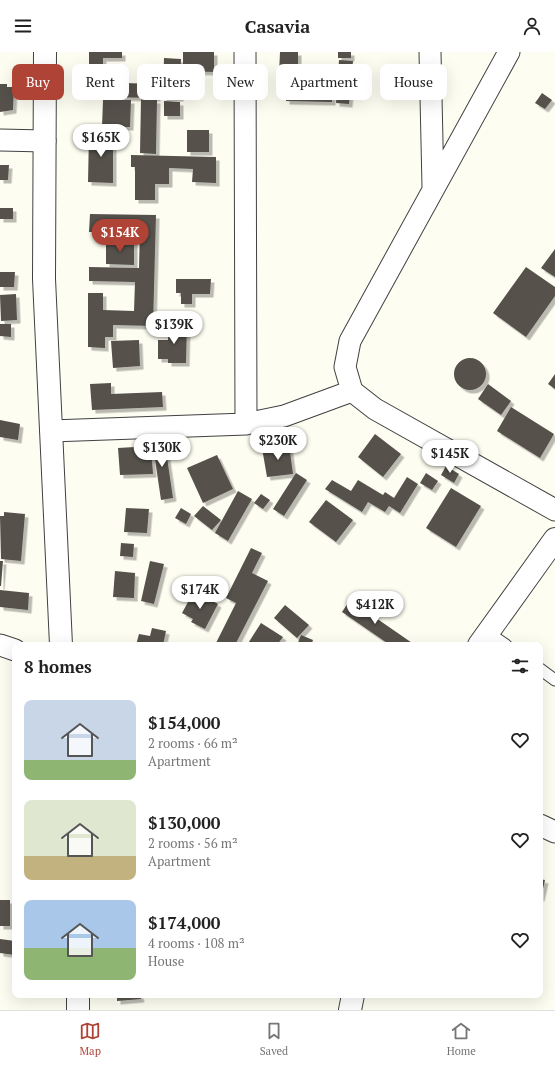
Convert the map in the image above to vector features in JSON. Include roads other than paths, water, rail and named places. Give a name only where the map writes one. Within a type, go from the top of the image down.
[{"type":"street","points":[[45,52],[44,280],[61,642]]},
{"type":"street","points":[[245,52],[246,424]]},
{"type":"street","points":[[430,52],[433,188]]},
{"type":"street","points":[[509,52],[350,341],[345,367],[352,391],[375,409],[555,510]]},
{"type":"street","points":[[0,140],[45,141]]},
{"type":"street","points":[[51,431],[246,424],[284,416],[352,391]]},
{"type":"street","points":[[483,638],[555,539]]},
{"type":"street","points":[[0,645],[12,649]]},
{"type":"street","points":[[543,826],[555,832]]},
{"type":"street","points":[[78,998],[78,1010]]},
{"type":"lane","points":[[483,638],[496,642]]},
{"type":"lane","points":[[543,671],[555,680]]}]
